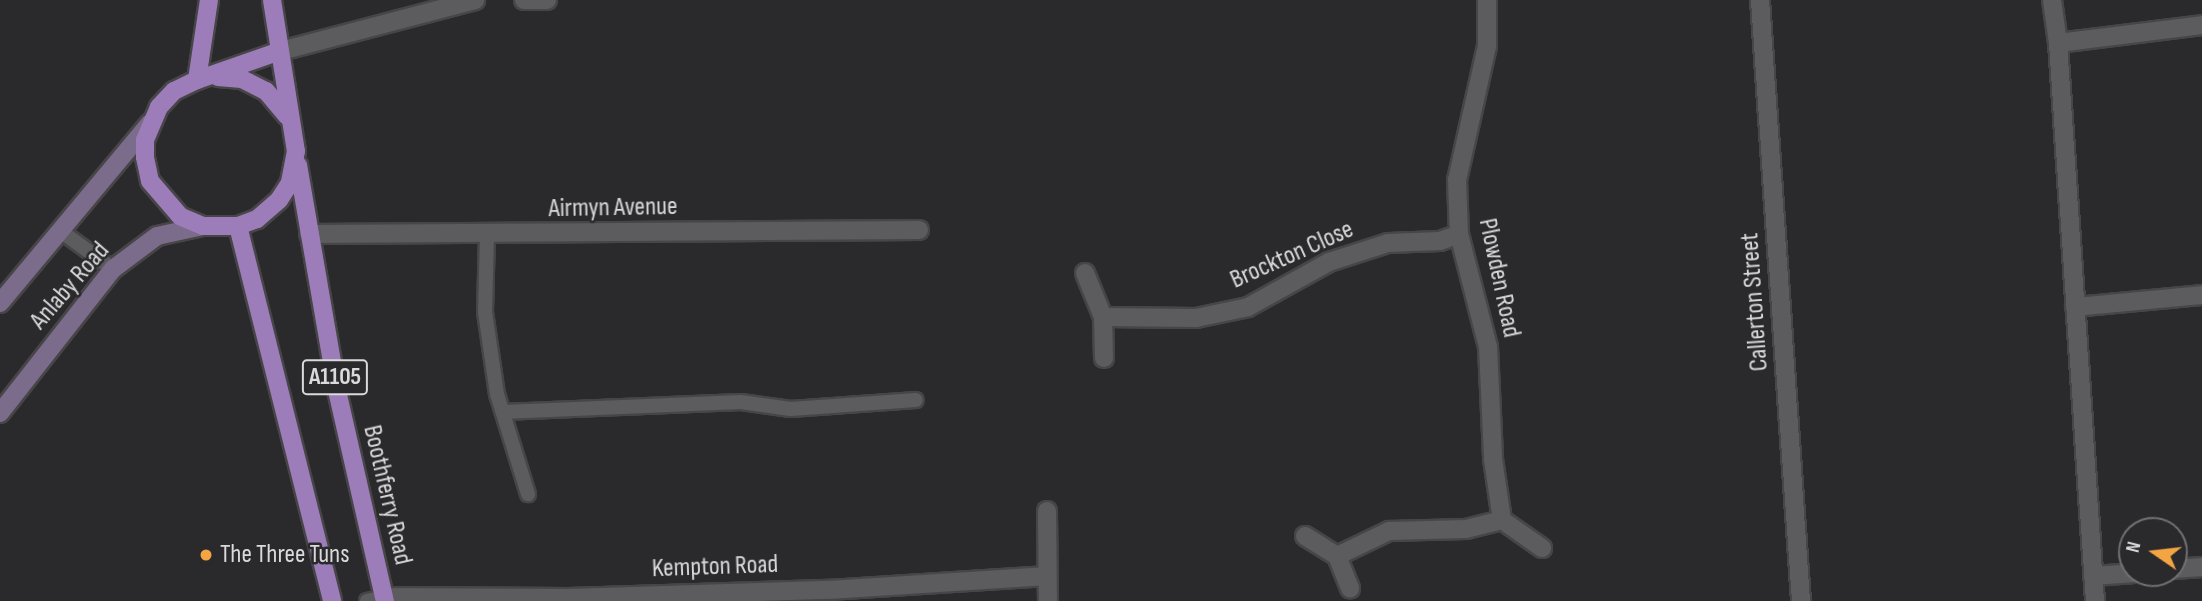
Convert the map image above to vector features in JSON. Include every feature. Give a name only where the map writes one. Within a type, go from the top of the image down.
[{"type":"main road","points":[[197,80],[209,0]]},
{"type":"main road","name":"A1105","points":[[203,226],[238,226],[257,219],[279,200],[290,183],[296,151],[277,52],[272,0]]},
{"type":"main road","points":[[203,226],[180,216],[150,181],[145,157],[151,121],[174,92],[197,80],[277,52]]},
{"type":"main road","points":[[197,80],[242,79],[266,91],[289,120]]},
{"type":"main road","name":"Anlaby Road","points":[[0,303],[62,232],[151,121]]},
{"type":"main road","name":"Boothferry Road","points":[[296,151],[336,386],[378,600]]},
{"type":"main road","name":"Anlaby Road","points":[[0,413],[113,269],[157,236],[203,226]]},
{"type":"main road","name":"A1105","points":[[238,226],[332,601]]},
{"type":"street","points":[[277,52],[475,0]]},
{"type":"street","points":[[524,0],[547,0]]},
{"type":"street","name":"Plowden Road","points":[[1487,0],[1486,46],[1457,180],[1459,234],[1488,347],[1493,459],[1502,520]]},
{"type":"street","name":"Callerton Street","points":[[1760,0],[1801,601]]},
{"type":"street","points":[[2052,0],[2058,43],[2095,601]]},
{"type":"street","points":[[2058,43],[2202,25]]},
{"type":"street","name":"Airmyn Avenue","points":[[309,234],[487,235],[919,230]]},
{"type":"street","name":"Brockton Close","points":[[1103,317],[1196,318],[1248,307],[1329,262],[1388,243],[1440,241],[1459,234]]},
{"type":"street","points":[[1085,273],[1103,317],[1104,358]]},
{"type":"street","points":[[2075,306],[2202,295]]},
{"type":"street","points":[[1047,511],[1048,601]]},
{"type":"street","points":[[1337,556],[1389,531],[1465,529],[1502,520],[1542,548]]},
{"type":"street","points":[[1306,536],[1337,556],[1350,589]]},
{"type":"street","points":[[2093,576],[2118,574]]},
{"type":"street","name":"Kempton Road","points":[[378,600],[761,592],[1047,576]]},
{"type":"lane","points":[[62,232],[113,269]]},
{"type":"lane","points":[[487,235],[485,312],[503,412],[528,494]]},
{"type":"lane","points":[[503,412],[741,402],[790,409],[916,400]]},
{"type":"place","name":"The Three Tuns","points":[[206,555]]}]
